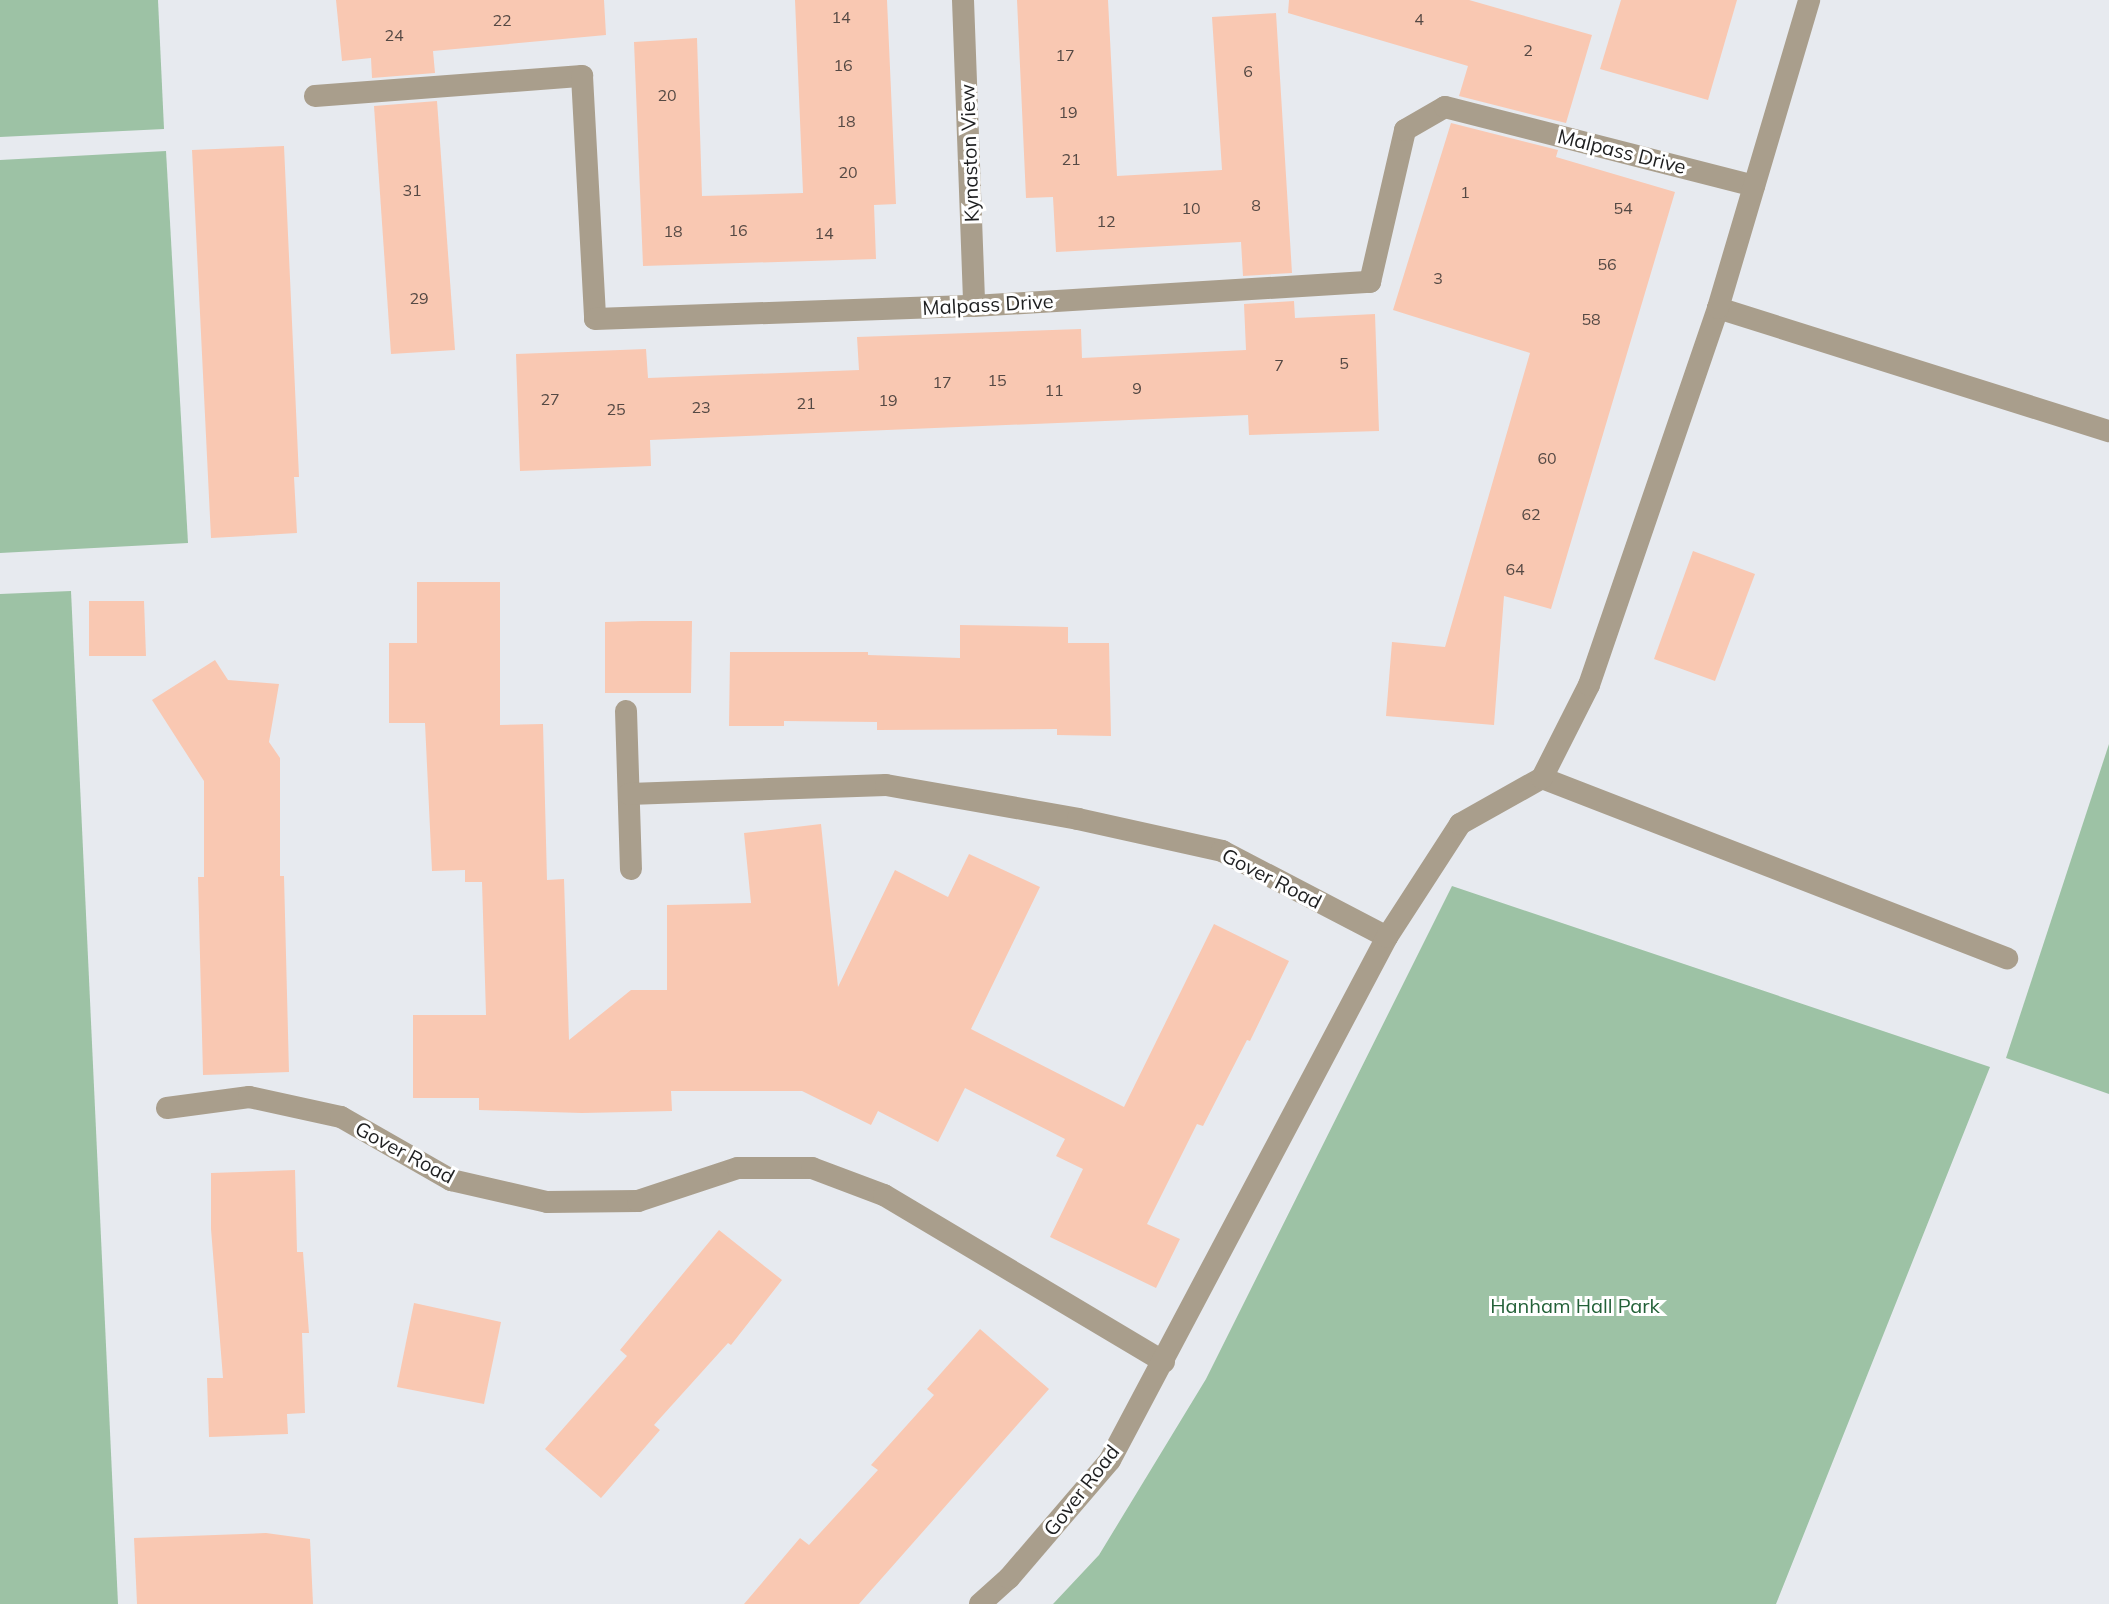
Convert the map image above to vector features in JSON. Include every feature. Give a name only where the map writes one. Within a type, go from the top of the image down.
[{"type":"street","name":"Kynaston View","points":[[963,0],[974,306]]},
{"type":"street","points":[[1387,937],[1460,824],[1542,778],[1589,685],[1718,308],[1809,0]]},
{"type":"street","name":"Malpass Drive","points":[[315,96],[582,76],[595,319],[974,306],[1370,282],[1405,130],[1445,107],[1754,186]]},
{"type":"street","points":[[1718,308],[2109,431]]},
{"type":"street","points":[[626,711],[631,869]]},
{"type":"street","points":[[1542,778],[2007,958]]},
{"type":"street","name":"Gover Road","points":[[629,794],[886,785],[1078,819],[1222,851],[1387,937],[1110,1460],[1009,1578],[980,1604]]},
{"type":"street","name":"Gover Road","points":[[167,1108],[249,1097],[341,1117],[451,1180],[547,1202],[638,1201],[738,1168],[812,1168],[884,1195],[1164,1362]]},
{"type":"green space","points":[[0,0],[158,0],[164,129],[0,137]]},
{"type":"green space","points":[[166,151],[188,543],[0,553],[0,160]]},
{"type":"green space","points":[[71,591],[118,1604],[0,1604],[0,594]]},
{"type":"green space","points":[[2109,744],[2109,1094],[2006,1058]]},
{"type":"green space","name":"Hanham Hall Park","points":[[1452,886],[1990,1067],[1776,1604],[1053,1604],[1099,1555],[1206,1379]]},
{"type":"building","points":[[336,0],[604,0],[606,35],[433,51],[435,73],[372,78],[371,58],[342,61]]},
{"type":"building","points":[[795,0],[887,0],[896,204],[874,205],[876,259],[643,266],[634,42],[697,38],[702,196],[803,193]]},
{"type":"building","points":[[1017,0],[1108,0],[1117,176],[1222,170],[1212,17],[1276,13],[1292,273],[1243,276],[1241,242],[1056,252],[1053,197],[1026,198]]},
{"type":"building","points":[[1289,0],[1469,0],[1592,35],[1566,123],[1459,96],[1468,66],[1288,13]]},
{"type":"building","points":[[1621,0],[1737,0],[1708,100],[1600,69]]},
{"type":"building","points":[[437,101],[455,350],[391,354],[374,106]]},
{"type":"building","points":[[1451,123],[1558,150],[1556,157],[1675,192],[1551,609],[1504,596],[1494,725],[1386,716],[1392,642],[1445,647],[1530,353],[1393,310]]},
{"type":"building","points":[[284,146],[299,477],[294,477],[297,533],[211,538],[192,150]]},
{"type":"building","points":[[1294,301],[1295,318],[1375,314],[1379,431],[1249,435],[1248,415],[650,440],[651,466],[520,471],[516,354],[646,349],[648,378],[859,370],[857,337],[1081,329],[1082,358],[1246,350],[1244,304]]},
{"type":"building","points":[[1693,551],[1755,574],[1715,681],[1654,659]]},
{"type":"building","points":[[417,582],[500,582],[500,725],[543,724],[547,880],[564,879],[569,1040],[631,990],[667,990],[667,905],[751,903],[744,833],[821,824],[838,987],[895,870],[948,897],[969,854],[1040,887],[971,1029],[1124,1107],[1214,924],[1289,961],[1250,1041],[1247,1040],[1203,1126],[1197,1124],[1147,1224],[1180,1239],[1156,1288],[1050,1237],[1083,1169],[1056,1156],[1065,1139],[965,1088],[938,1142],[878,1111],[871,1125],[802,1091],[671,1091],[672,1111],[582,1113],[479,1110],[479,1098],[413,1098],[413,1015],[486,1015],[482,882],[465,882],[465,870],[432,871],[425,723],[389,723],[389,643],[417,643]]},
{"type":"building","points":[[89,601],[144,601],[146,656],[89,656]]},
{"type":"building","points":[[692,621],[691,693],[605,693],[605,622]]},
{"type":"building","points":[[960,625],[1068,627],[1068,643],[1109,643],[1111,736],[1057,735],[1057,729],[877,730],[877,722],[784,721],[784,726],[729,726],[730,652],[868,652],[868,655],[960,658]]},
{"type":"building","points":[[215,660],[228,680],[279,684],[269,742],[280,758],[280,876],[284,876],[289,1072],[203,1075],[198,877],[204,877],[204,781],[152,700]]},
{"type":"building","points":[[295,1170],[297,1252],[303,1252],[309,1333],[302,1333],[305,1413],[287,1414],[288,1434],[209,1437],[207,1378],[223,1378],[211,1229],[211,1173]]},
{"type":"building","points":[[719,1230],[782,1280],[731,1345],[728,1343],[654,1425],[660,1430],[601,1498],[545,1449],[627,1356],[620,1350]]},
{"type":"building","points":[[414,1303],[501,1322],[484,1404],[397,1387]]},
{"type":"building","points":[[980,1329],[1049,1389],[859,1604],[744,1604],[800,1538],[809,1545],[878,1470],[871,1465],[934,1395],[927,1389]]},
{"type":"building","points":[[266,1533],[310,1539],[313,1604],[137,1604],[134,1538]]}]
